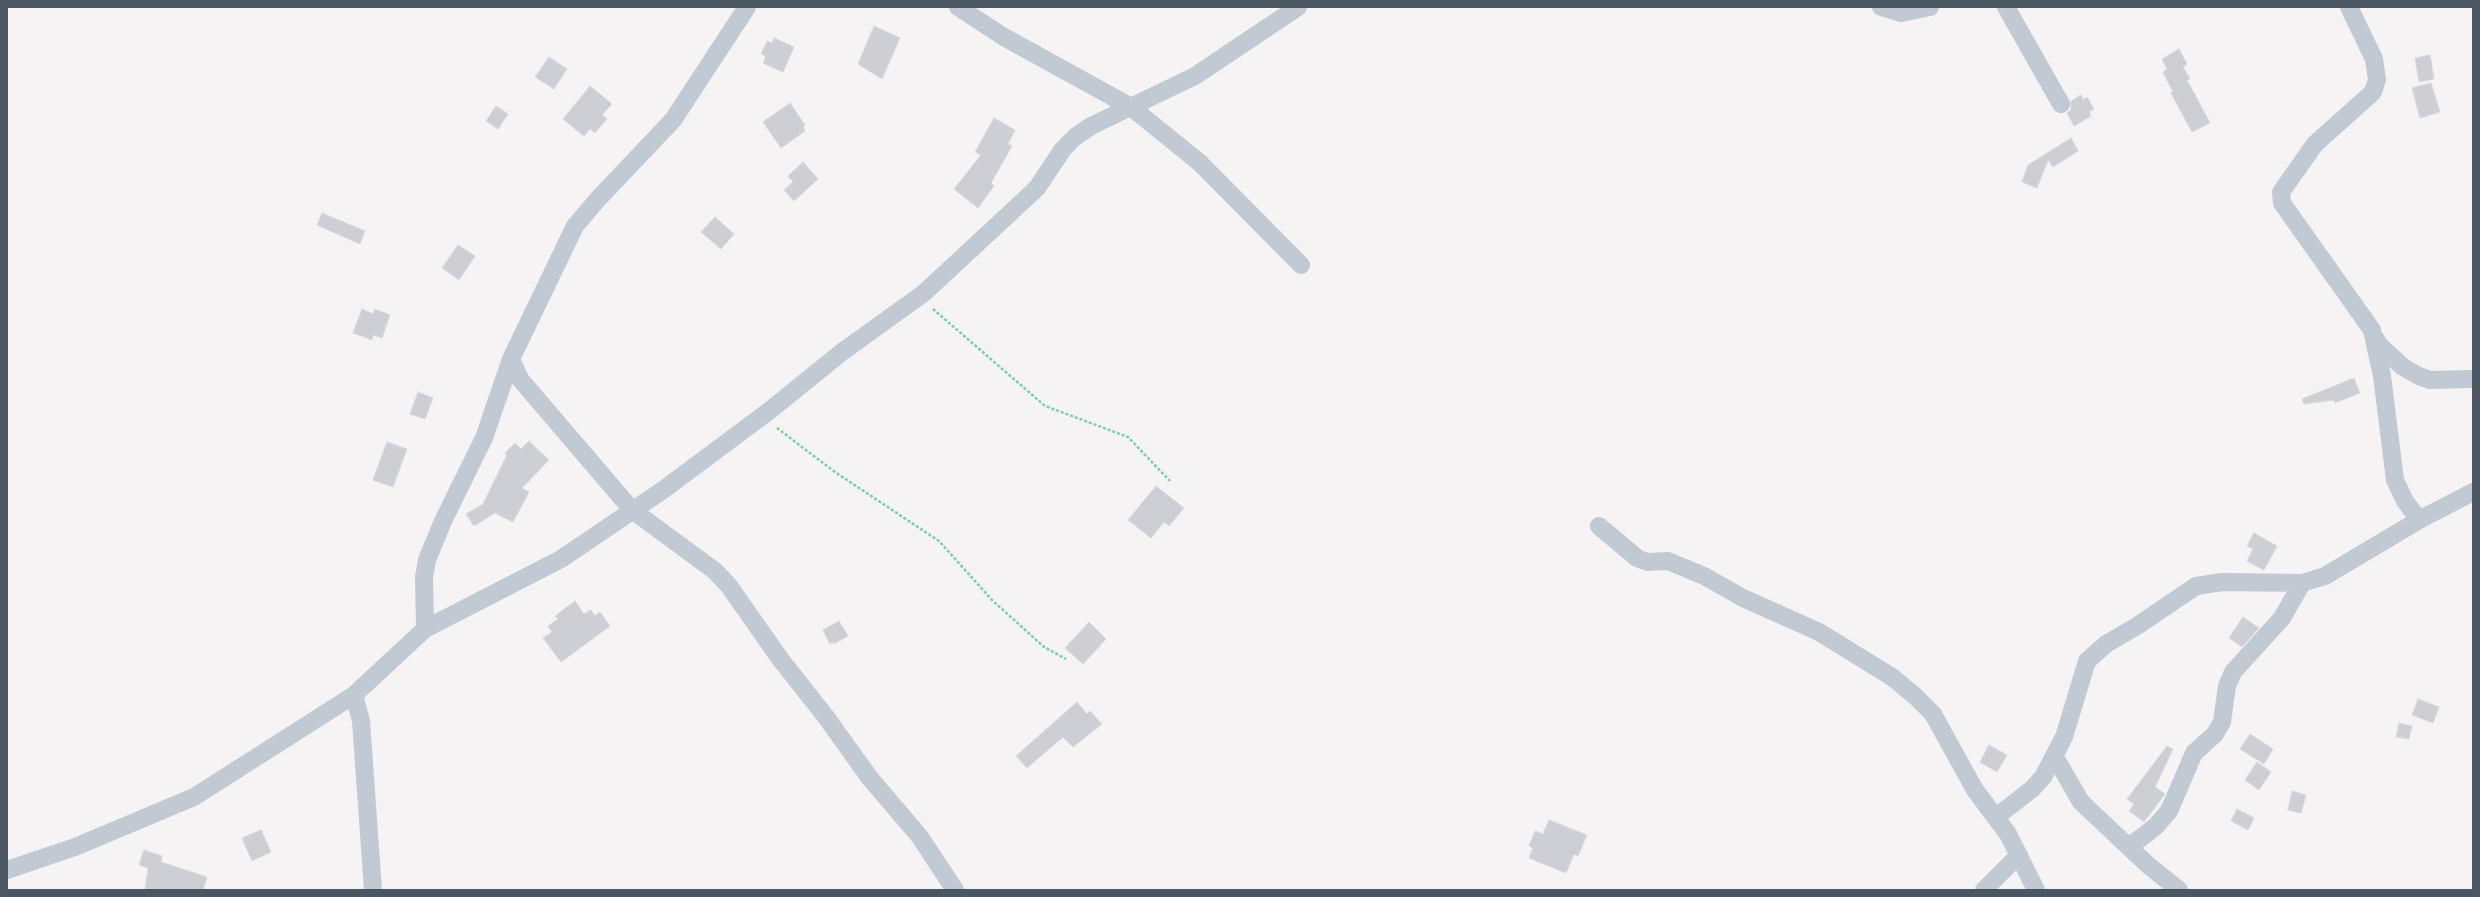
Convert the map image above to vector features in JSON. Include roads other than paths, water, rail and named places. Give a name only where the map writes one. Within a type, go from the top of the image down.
[{"type":"street","points":[[425,629],[424,576],[427,560],[443,521],[484,438],[511,359],[575,226],[598,199],[673,120],[747,7]]},
{"type":"street","points":[[958,7],[1004,37],[1131,107],[1200,163],[1301,265]]},
{"type":"street","points":[[7,870],[75,847],[194,797],[354,694],[425,629],[561,559],[663,490],[769,411],[842,352],[924,293],[1038,188],[1063,149],[1075,137],[1091,126],[1195,76],[1298,7]]},
{"type":"street","points":[[1881,7],[1900,13],[1930,7]]},
{"type":"street","points":[[2006,7],[2061,104]]},
{"type":"street","points":[[2349,7],[2374,59],[2378,80],[2374,92],[2315,144],[2281,192],[2282,203],[2367,322],[2379,345],[2403,366],[2419,376],[2430,380],[2473,379]]},
{"type":"street","points":[[2375,338],[2382,376],[2395,480],[2405,501],[2419,520]]},
{"type":"street","points":[[511,359],[520,379],[632,510],[715,571],[730,586],[781,660],[826,717],[869,777],[920,837],[955,890]]},
{"type":"street","points":[[1996,817],[2032,789],[2043,777],[2055,757],[2067,730],[2087,661],[2106,644],[2137,626],[2196,586],[2230,582],[2302,583],[2336,572],[2419,520],[2473,492]]},
{"type":"street","points":[[1599,526],[1637,558],[1648,562],[1668,561],[1704,576],[1743,598],[1819,632],[1892,677],[1925,704],[1975,790],[1996,817],[2019,855],[2036,890]]},
{"type":"street","points":[[2129,847],[2155,827],[2169,811],[2194,753],[2215,734],[2222,722],[2229,679],[2282,618],[2302,583]]},
{"type":"street","points":[[354,694],[361,721],[373,890]]},
{"type":"street","points":[[2055,757],[2080,802],[2179,890]]},
{"type":"street","points":[[1984,890],[2019,855]]}]
